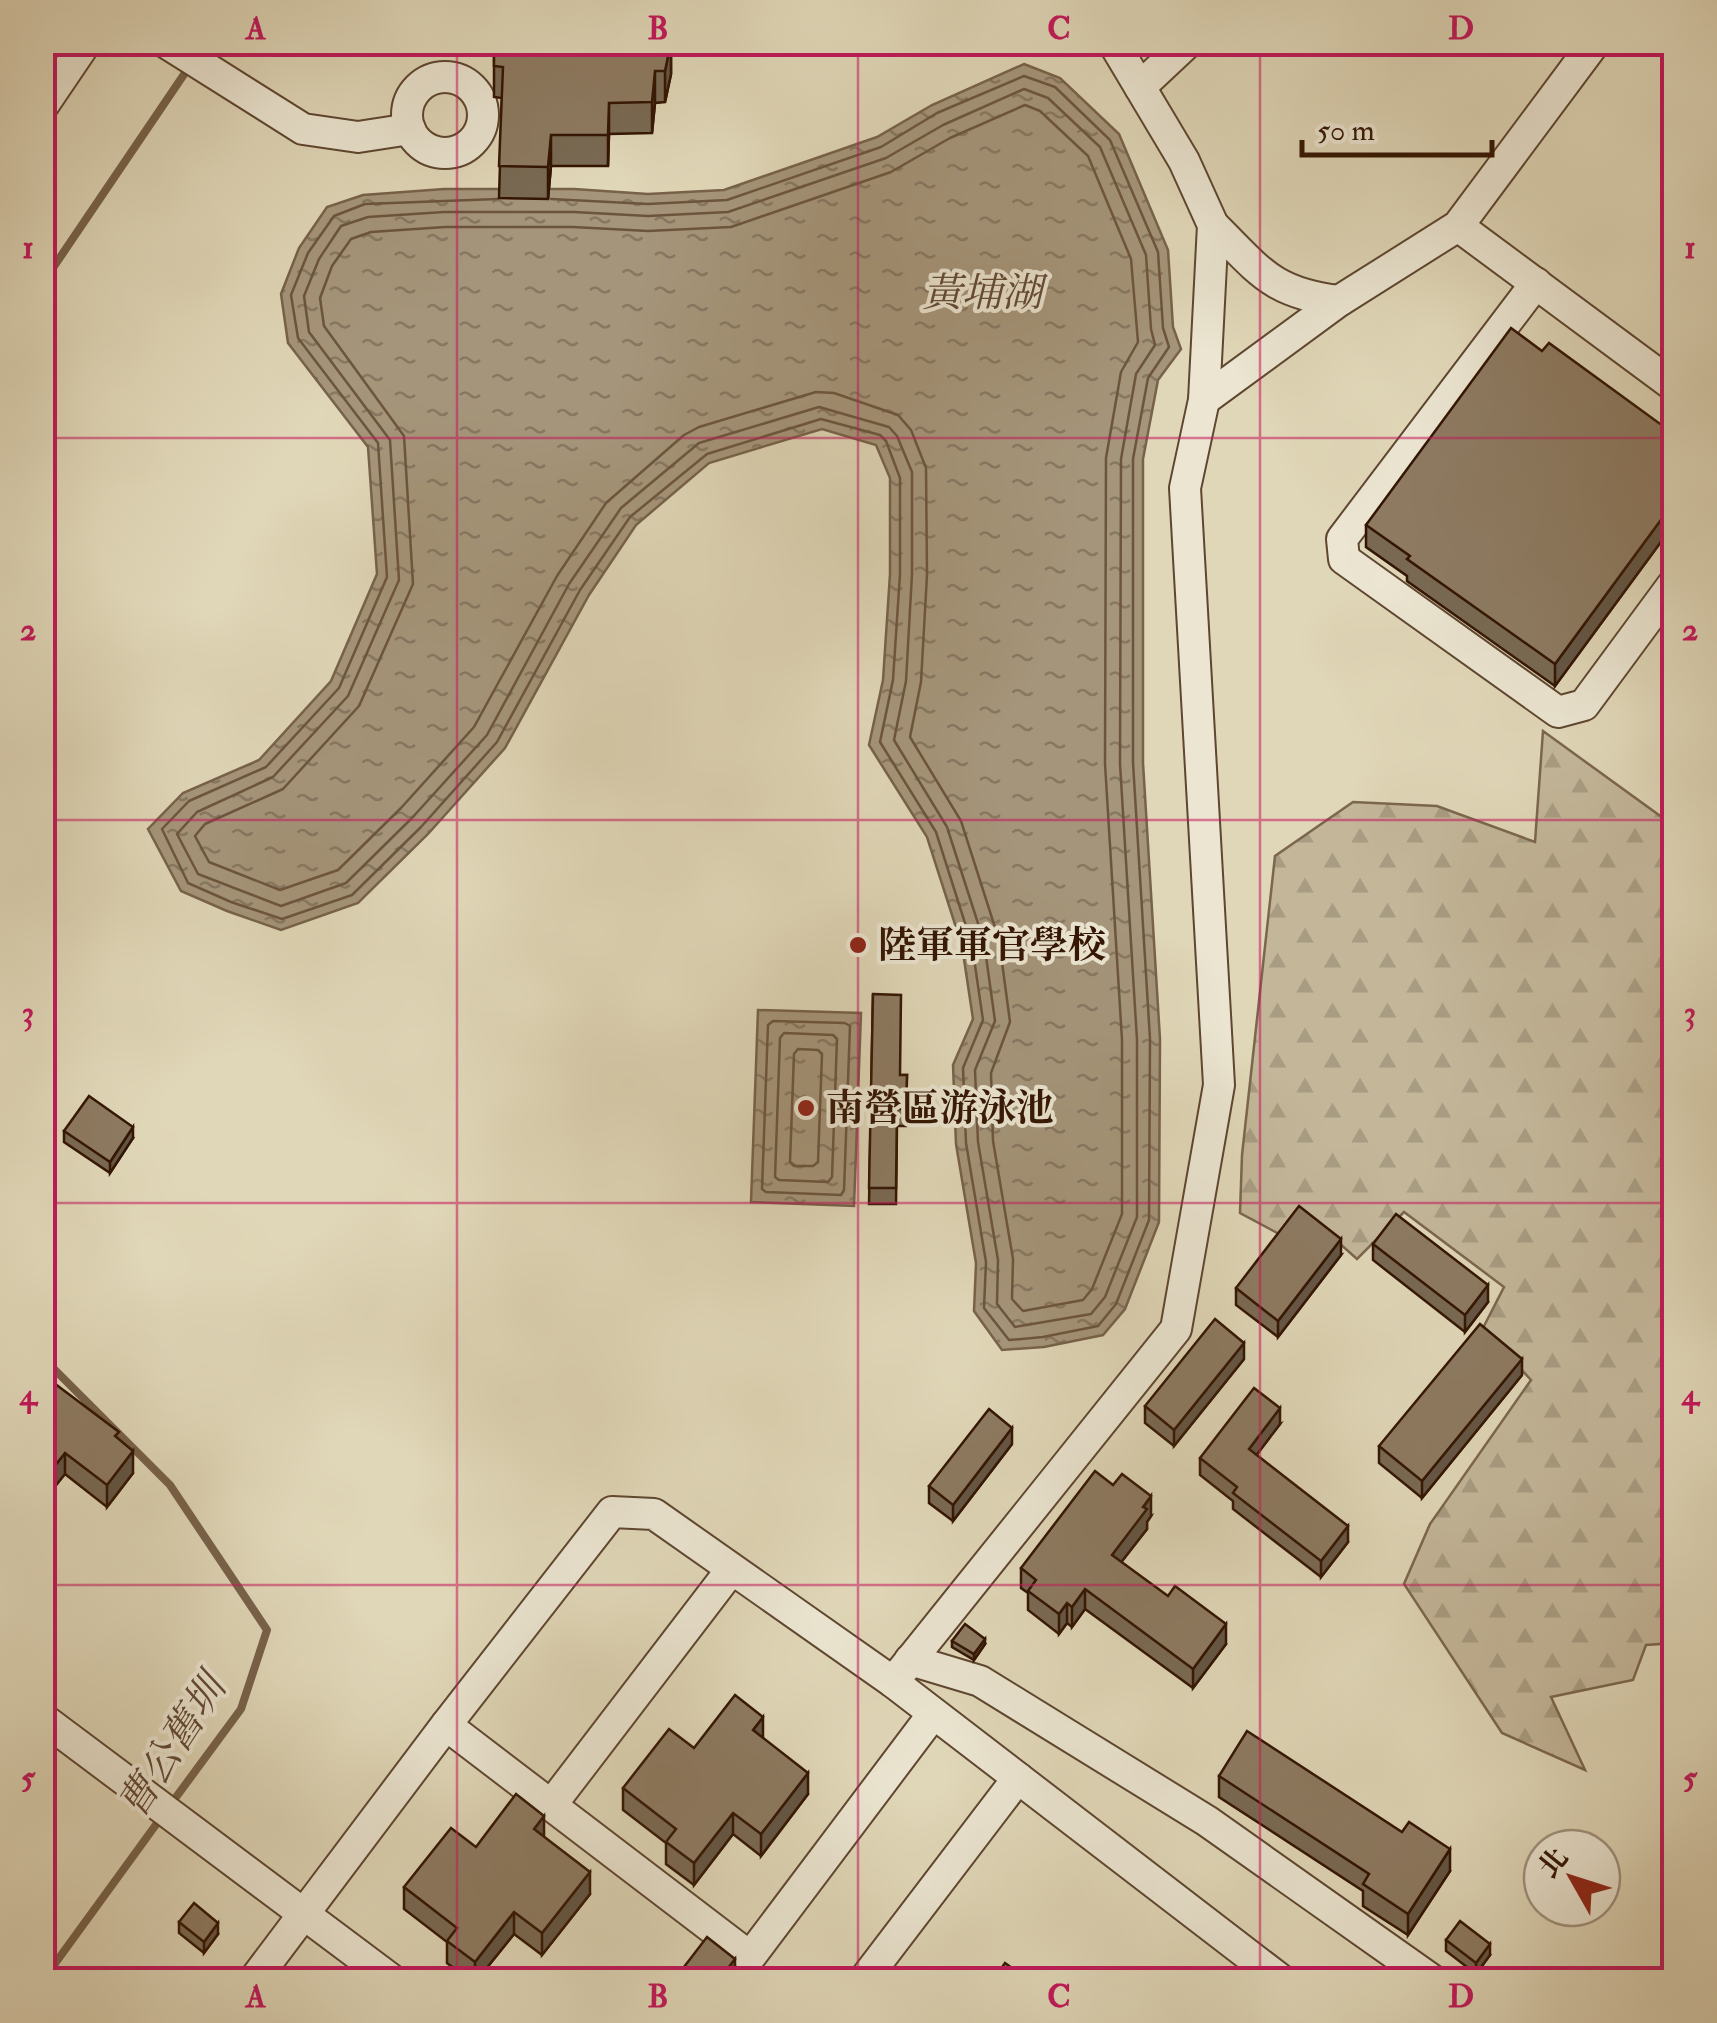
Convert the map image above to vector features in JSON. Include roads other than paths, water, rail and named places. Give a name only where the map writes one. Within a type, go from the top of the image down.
[{"type":"street","points":[[42,108],[86,42]]},
{"type":"street","points":[[1113,42],[1184,160],[1212,225],[1269,280],[1302,296],[1339,301]]},
{"type":"street","points":[[1140,87],[1188,42]]},
{"type":"street","points":[[1204,400],[1339,301],[1458,226],[1595,42]]},
{"type":"street","points":[[170,45],[303,129],[358,138],[410,129]]},
{"type":"street","points":[[901,1671],[1176,1329],[1219,1085],[1185,488],[1204,400],[1212,225]]},
{"type":"street","points":[[1458,226],[1674,386]]},
{"type":"street","points":[[1536,283],[1342,539],[1344,559],[1558,712],[1584,704],[1674,582]]},
{"type":"street","points":[[254,1980],[612,1512],[654,1514],[731,1570],[901,1671],[933,1714],[1281,1980]]},
{"type":"street","points":[[552,1804],[731,1570]]},
{"type":"street","points":[[901,1671],[980,1681],[1207,1821],[1432,1980]]},
{"type":"street","points":[[446,1725],[750,1957],[933,1714]]},
{"type":"street","points":[[42,1718],[392,1980]]},
{"type":"street","points":[[864,1980],[1018,1778]]},
{"type":"water","name":"黃埔湖","points":[[1024,64],[1060,78],[1119,134],[1168,250],[1173,327],[1181,349],[1158,380],[1143,459],[1143,763],[1160,1039],[1159,1222],[1125,1309],[1103,1335],[1044,1347],[1002,1350],[974,1311],[976,1263],[956,1144],[953,1065],[973,1019],[962,946],[927,837],[869,745],[883,680],[890,574],[890,478],[876,445],[822,429],[709,463],[636,525],[589,595],[505,748],[428,834],[358,903],[281,930],[227,911],[181,891],[148,829],[183,793],[259,760],[331,681],[377,574],[368,447],[288,343],[281,294],[299,248],[327,207],[363,195],[444,189],[574,189],[648,194],[724,190],[877,137],[932,105]]},
{"type":"water","name":"南營區游泳池","points":[[758,1010],[861,1013],[854,1206],[751,1202]]},
{"type":"waterway","name":"曹公舊圳","points":[[42,284],[189,67]]},
{"type":"waterway","name":"曹公舊圳","points":[[42,1357],[170,1485],[267,1630],[241,1709],[171,1804]]},
{"type":"waterway","name":"曹公舊圳","points":[[43,1980],[163,1815]]},
{"type":"place","name":"陸軍軍官學校","points":[[858,945]]},
{"type":"place","name":"南營區游泳池","points":[[806,1108]]}]
